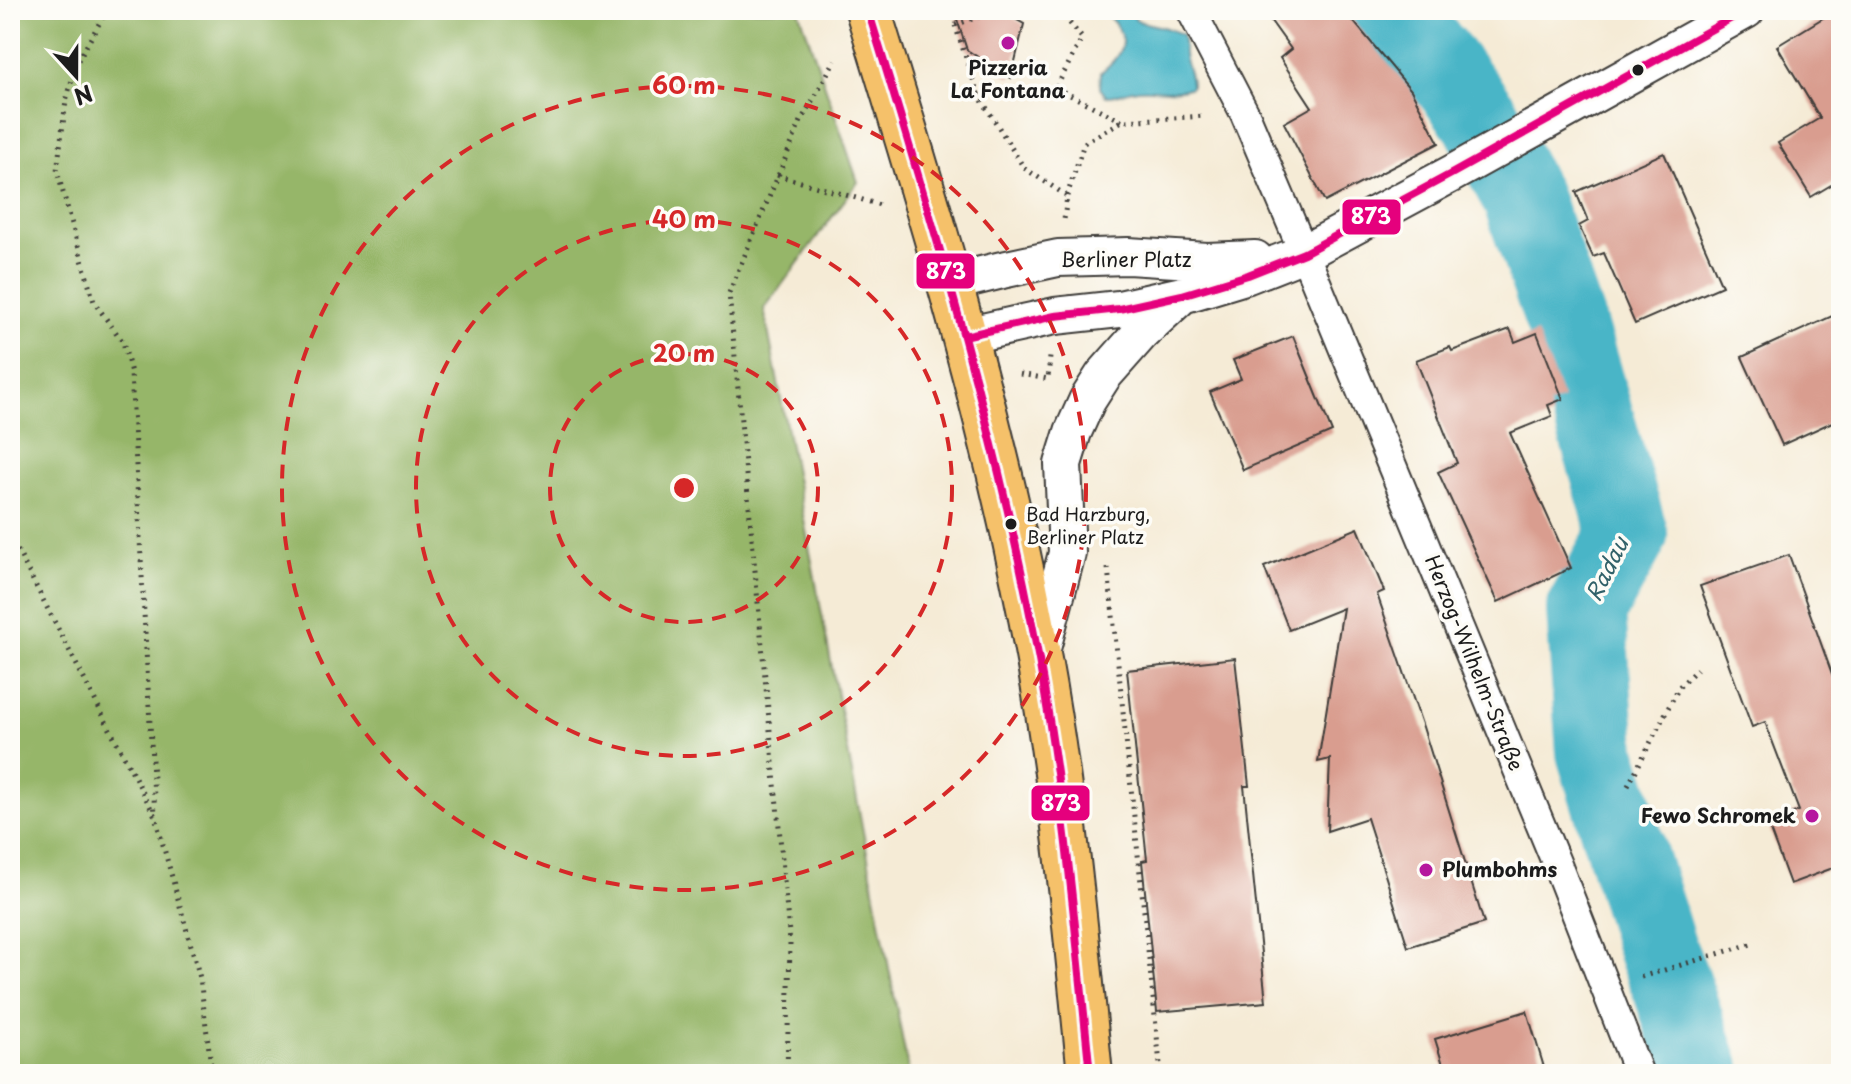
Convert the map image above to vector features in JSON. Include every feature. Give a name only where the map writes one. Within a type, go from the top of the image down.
[{"type":"main road","points":[[868,10],[968,351],[1015,543],[1039,661],[1060,807],[1090,1074]]},
{"type":"street","points":[[1191,10],[1245,114],[1304,253],[1746,10]]},
{"type":"street","name":"Berliner Platz","points":[[949,283],[1058,258],[1128,256],[1207,261],[1304,253]]},
{"type":"street","name":"Berliner Platz","points":[[968,351],[1055,316],[1119,309],[1182,295],[1248,275],[1304,253]]},
{"type":"street","name":"Herzog-Wilhelm-Straße","points":[[1304,253],[1551,850],[1639,1074]]},
{"type":"street","name":"Berliner Platz","points":[[1039,661],[1067,553],[1063,464],[1073,432],[1103,376],[1141,333],[1182,295]]},
{"type":"path","points":[[107,10],[77,62],[66,101],[57,171],[94,302],[123,342],[131,373],[155,816]]},
{"type":"path","points":[[950,10],[978,94],[1024,168],[1067,196]]},
{"type":"path","points":[[955,25],[998,10]]},
{"type":"path","points":[[1056,88],[1082,38],[1059,10]]},
{"type":"path","points":[[787,1074],[790,944],[729,293],[801,121],[840,52]]},
{"type":"path","points":[[978,94],[1056,88],[1122,121]]},
{"type":"path","points":[[1058,258],[1067,196],[1084,143],[1122,121],[1245,114]]},
{"type":"path","points":[[777,175],[931,221]]},
{"type":"path","points":[[968,351],[1048,379],[1055,316]]},
{"type":"path","points":[[10,536],[155,816],[200,978],[212,1074]]},
{"type":"path","points":[[1107,554],[1161,1074]]},
{"type":"path","points":[[1628,786],[1679,687],[1697,669]]},
{"type":"path","points":[[1641,978],[1751,944]]},
{"type":"green space","points":[[10,10],[799,10],[858,182],[764,309],[909,1074],[10,1074]]},
{"type":"water","points":[[1101,10],[1131,10],[1135,19],[1141,22],[1182,34],[1191,87],[1178,90],[1138,89],[1106,96],[1100,88],[1101,72],[1117,56],[1122,41],[1117,26]]},
{"type":"building","points":[[954,10],[1008,10],[1010,16],[1024,24],[1011,78],[967,50]]},
{"type":"building","points":[[1263,10],[1344,10],[1411,90],[1439,143],[1325,202],[1284,123],[1312,107],[1280,58],[1291,49]]},
{"type":"building","points":[[1836,10],[1841,10],[1841,179],[1811,197],[1778,143],[1820,118],[1777,46]]},
{"type":"building","points":[[1664,153],[1722,286],[1635,324],[1604,253],[1593,257],[1579,226],[1588,221],[1576,192]]},
{"type":"building","points":[[1841,312],[1841,418],[1782,445],[1742,357]]},
{"type":"building","points":[[1510,329],[1515,342],[1537,333],[1563,399],[1548,405],[1552,416],[1510,433],[1571,568],[1498,602],[1438,472],[1457,463],[1416,360],[1450,347],[1452,351]]},
{"type":"building","points":[[1293,336],[1332,432],[1243,470],[1210,392],[1241,379],[1233,360]]},
{"type":"building","points":[[1358,528],[1384,591],[1377,594],[1423,727],[1484,923],[1408,947],[1367,818],[1327,831],[1330,759],[1318,762],[1343,608],[1289,630],[1264,567]]},
{"type":"building","points":[[1789,555],[1841,699],[1841,865],[1790,884],[1767,822],[1799,811],[1765,722],[1752,727],[1700,586]]},
{"type":"building","points":[[1235,658],[1249,786],[1244,786],[1266,1002],[1157,1012],[1142,861],[1147,860],[1127,670]]},
{"type":"building","points":[[1527,1011],[1546,1074],[1446,1074],[1435,1039]]},
{"type":"waterway","name":"Radau","points":[[1388,10],[1433,56],[1481,119],[1522,198],[1568,329],[1628,534],[1586,610],[1596,752],[1658,953],[1702,1074]]},
{"type":"transit line","name":"873","points":[[868,10],[963,332],[1023,577],[1056,763],[1090,1074]]},
{"type":"transit line","name":"873","points":[[964,336],[1055,316],[1119,309],[1182,295],[1248,275],[1304,253],[1746,10]]},
{"type":"place","name":"Pizzeria La Fontana","points":[[1008,43]]},
{"type":"place","name":"Bad Harzburg, Berliner Platz","points":[[1011,524]]},
{"type":"place","name":"Fewo Schromek","points":[[1812,816]]},
{"type":"place","name":"Plumbohms","points":[[1426,870]]}]
